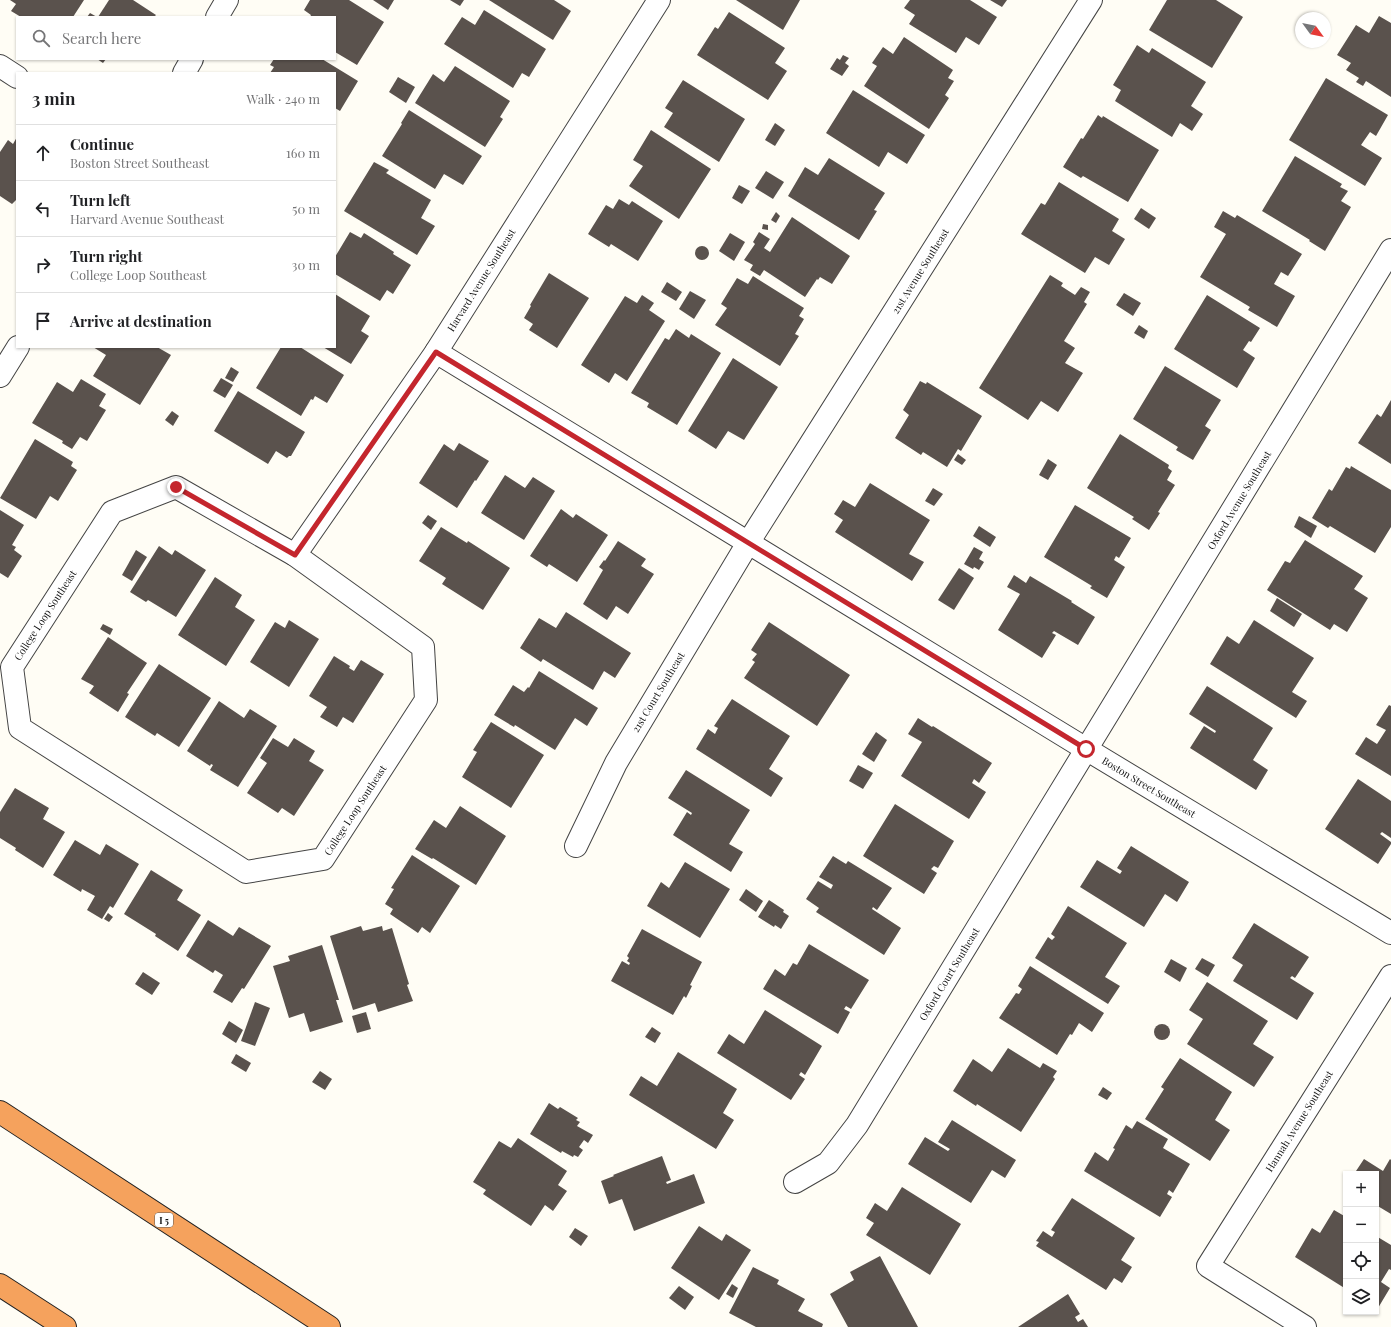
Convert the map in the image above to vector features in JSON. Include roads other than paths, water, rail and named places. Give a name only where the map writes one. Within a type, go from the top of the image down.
[{"type":"highway","name":"I 5","points":[[0,1112],[329,1327]]},
{"type":"highway","points":[[0,1285],[65,1327]]},
{"type":"street","points":[[218,16],[227,0]]},
{"type":"street","name":"Harvard Avenue Southeast","points":[[295,555],[436,352],[659,0]]},
{"type":"street","name":"21st Avenue Southeast","points":[[748,543],[1092,0]]},
{"type":"street","points":[[185,72],[191,60]]},
{"type":"street","points":[[0,66],[16,76]]},
{"type":"street","name":"Oxford Avenue Southeast","points":[[1086,749],[1391,250]]},
{"type":"street","points":[[0,376],[17,348]]},
{"type":"street","name":"Boston Street Southeast","points":[[436,352],[1086,749],[1391,933]]},
{"type":"street","name":"College Loop Southeast","points":[[176,487],[295,555],[423,647],[426,700],[323,859],[246,872],[20,728],[12,667],[112,512],[176,487]]},
{"type":"street","name":"21st Court Southeast","points":[[576,846],[616,763],[748,543]]},
{"type":"street","name":"Oxford Court Southeast","points":[[795,1182],[828,1163],[857,1125],[1086,749]]},
{"type":"street","name":"Hannah Avenue Southeast","points":[[1305,1327],[1208,1266],[1391,976]]}]
